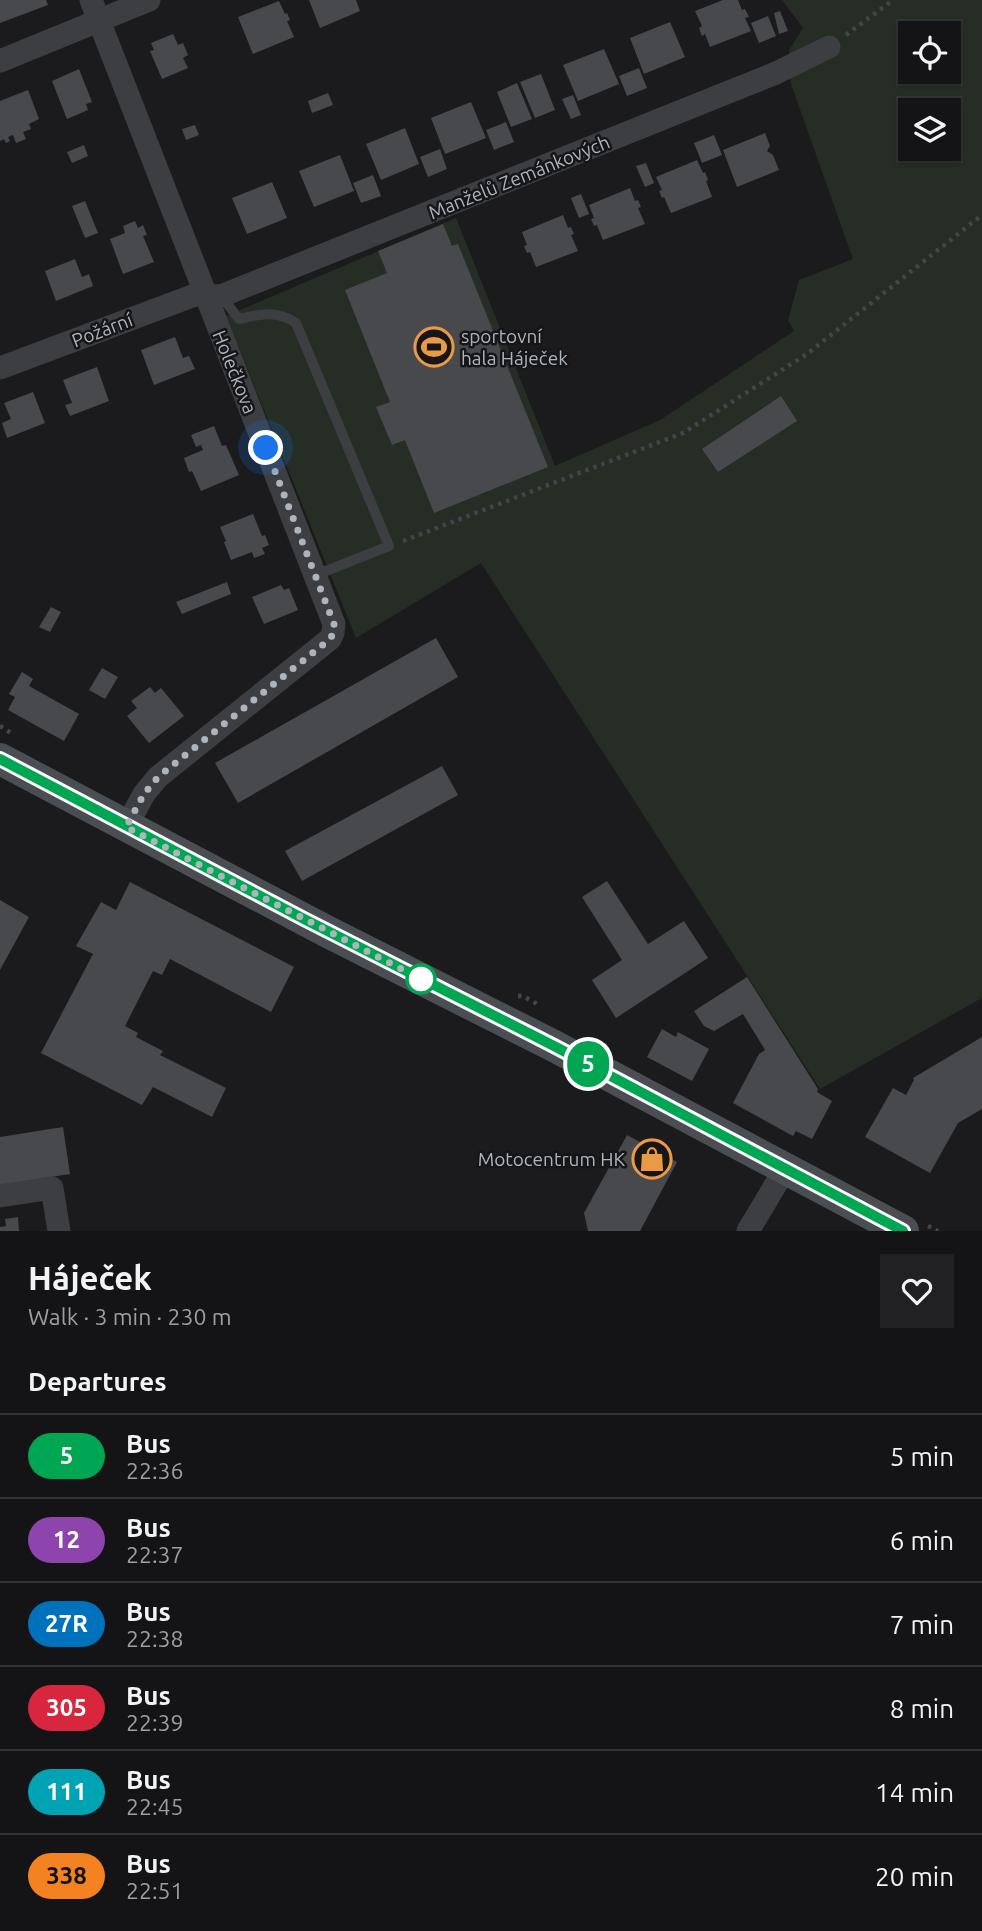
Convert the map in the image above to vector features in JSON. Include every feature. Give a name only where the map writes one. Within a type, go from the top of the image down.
[{"type":"main road","points":[[0,759],[126,827],[554,1046],[903,1231]]},
{"type":"street","points":[[0,61],[95,10],[149,0]]},
{"type":"street","name":"Holečkova","points":[[95,10],[213,296],[334,624],[330,639],[158,777],[144,794],[126,827]]},
{"type":"street","name":"Manželů Zemánkových","points":[[213,296],[776,73],[829,47]]},
{"type":"street","name":"Požární","points":[[0,368],[195,295],[213,296]]},
{"type":"street","points":[[748,1231],[785,1169]]},
{"type":"street","points":[[0,1196],[52,1188],[59,1231]]},
{"type":"lane","points":[[213,296],[239,319],[262,313],[285,316],[296,323],[389,546],[316,575]]},
{"type":"path","points":[[829,47],[893,0]]},
{"type":"path","points":[[389,546],[683,433],[807,354],[982,215]]},
{"type":"shaded area","points":[[782,0],[982,0],[982,998],[820,1089],[481,563],[356,638],[226,316],[456,218],[555,466],[660,420],[794,331],[788,320],[799,280],[853,259],[791,84],[789,50],[803,28]]},
{"type":"building","points":[[0,0],[46,0],[48,5],[0,23]]},
{"type":"building","points":[[309,0],[356,0],[360,11],[320,28]]},
{"type":"building","points":[[723,0],[738,0],[749,17],[745,18],[751,31],[710,47],[705,34],[702,36],[699,28],[702,26],[695,11]]},
{"type":"building","points":[[279,1],[290,20],[287,21],[294,37],[253,54],[238,17]]},
{"type":"building","points":[[780,11],[788,31],[779,34],[774,13]]},
{"type":"building","points":[[768,16],[776,36],[759,43],[751,23]]},
{"type":"building","points":[[670,22],[685,57],[644,74],[630,38]]},
{"type":"building","points":[[173,34],[178,45],[183,43],[188,55],[183,58],[188,68],[162,79],[150,51],[154,50],[151,43]]},
{"type":"building","points":[[604,49],[619,84],[578,101],[563,65]]},
{"type":"building","points":[[639,68],[647,88],[627,96],[619,76]]},
{"type":"building","points":[[79,69],[92,102],[86,104],[88,110],[67,119],[52,81]]},
{"type":"building","points":[[541,74],[555,110],[535,118],[520,82]]},
{"type":"building","points":[[517,83],[532,119],[511,127],[497,92]]},
{"type":"building","points":[[28,90],[39,119],[29,124],[31,129],[23,132],[26,139],[16,143],[13,135],[8,137],[10,141],[6,143],[4,139],[0,141],[0,101]]},
{"type":"building","points":[[328,93],[333,105],[312,113],[308,101]]},
{"type":"building","points":[[573,95],[581,115],[571,119],[562,99]]},
{"type":"building","points":[[471,102],[486,138],[445,154],[431,118]]},
{"type":"building","points":[[506,122],[514,142],[494,150],[486,130]]},
{"type":"building","points":[[195,125],[199,135],[186,140],[182,129]]},
{"type":"building","points":[[405,128],[419,164],[381,180],[366,144]]},
{"type":"building","points":[[765,133],[770,146],[767,151],[773,155],[779,170],[737,187],[723,150]]},
{"type":"building","points":[[714,135],[722,155],[702,163],[694,143]]},
{"type":"building","points":[[84,145],[88,156],[72,163],[67,152]]},
{"type":"building","points":[[440,149],[447,169],[428,177],[420,157]]},
{"type":"building","points":[[340,155],[354,191],[314,207],[299,171]]},
{"type":"building","points":[[697,160],[703,173],[705,172],[712,197],[671,213],[659,191],[662,190],[656,177]]},
{"type":"building","points":[[646,163],[654,183],[645,187],[636,166]]},
{"type":"building","points":[[373,175],[381,196],[361,203],[353,183]]},
{"type":"building","points":[[272,182],[287,218],[247,234],[232,198]]},
{"type":"building","points":[[630,188],[635,201],[638,200],[641,207],[638,208],[645,224],[603,240],[597,225],[594,226],[591,219],[594,218],[589,205]]},
{"type":"building","points":[[581,194],[589,214],[579,218],[571,198]]},
{"type":"building","points":[[85,201],[98,233],[85,238],[72,206]]},
{"type":"building","points":[[563,215],[568,228],[571,227],[574,234],[571,235],[578,251],[536,267],[530,252],[527,253],[524,246],[527,245],[522,232]]},
{"type":"building","points":[[135,221],[138,228],[143,225],[147,235],[143,236],[154,262],[123,274],[110,239],[125,233],[123,226]]},
{"type":"building","name":"sportovní hala Háječek","points":[[443,224],[452,246],[458,244],[548,467],[434,513],[405,440],[392,445],[376,407],[390,402],[345,290],[387,273],[378,251]]},
{"type":"building","points":[[75,259],[82,277],[89,274],[93,286],[56,301],[45,271]]},
{"type":"building","points":[[175,337],[183,358],[189,356],[195,369],[154,385],[141,350]]},
{"type":"building","points":[[97,367],[109,401],[70,416],[65,405],[72,403],[63,380]]},
{"type":"building","points":[[33,392],[45,423],[7,438],[2,423],[11,419],[4,403]]},
{"type":"building","points":[[781,396],[797,421],[718,472],[702,449]]},
{"type":"building","points":[[214,426],[239,475],[201,491],[184,458],[203,450],[201,445],[196,447],[191,435]]},
{"type":"building","points":[[253,514],[269,545],[262,548],[265,554],[254,558],[252,552],[231,560],[220,527]]},
{"type":"building","points":[[227,582],[231,594],[182,614],[176,602]]},
{"type":"building","points":[[281,585],[284,590],[289,588],[298,610],[264,624],[252,597]]},
{"type":"building","points":[[51,607],[61,612],[50,632],[39,627]]},
{"type":"building","points":[[436,638],[458,677],[238,803],[215,763]]},
{"type":"building","points":[[102,668],[118,677],[105,699],[89,690]]},
{"type":"building","points":[[22,672],[33,679],[29,686],[79,714],[64,741],[8,710],[15,697],[9,694]]},
{"type":"building","points":[[150,687],[155,693],[161,688],[184,716],[149,743],[127,716],[137,708],[131,701]]},
{"type":"building","points":[[442,766],[458,795],[302,881],[285,851]]},
{"type":"building","points":[[607,881],[648,944],[684,921],[708,958],[616,1018],[592,980],[622,960],[582,897]]},
{"type":"building","points":[[130,882],[294,967],[271,1012],[170,959],[162,975],[153,971],[125,1026],[138,1033],[136,1037],[163,1051],[160,1055],[226,1088],[212,1117],[153,1087],[142,1105],[41,1053],[93,954],[76,946],[101,902],[116,910]]},
{"type":"building","points":[[0,900],[29,917],[0,970]]},
{"type":"building","points":[[747,977],[818,1089],[817,1092],[832,1101],[812,1139],[796,1131],[793,1136],[733,1103],[759,1054],[765,1050],[743,1014],[714,1031],[704,1026],[694,1011]]},
{"type":"building","points":[[662,1029],[676,1037],[678,1032],[709,1049],[692,1081],[647,1057]]},
{"type":"building","points":[[982,1037],[982,1109],[958,1123],[930,1173],[865,1137],[893,1088],[906,1095],[913,1078]]},
{"type":"building","points":[[63,1127],[70,1174],[0,1185],[0,1137]]},
{"type":"building","points":[[627,1135],[677,1162],[640,1231],[588,1231],[584,1213]]},
{"type":"building","points":[[18,1217],[19,1231],[0,1231],[0,1227],[6,1226],[5,1219]]},
{"type":"bus line","name":"5","points":[[0,759],[126,827],[554,1046],[903,1231]]},
{"type":"place","name":"sportovní hala Háječek","points":[[434,347]]},
{"type":"place","name":"Motocentrum HK","points":[[652,1159]]},
{"type":"route","points":[[266,448],[316,575],[334,624],[334,632],[330,639],[158,777],[144,794],[126,827],[421,979]]}]
